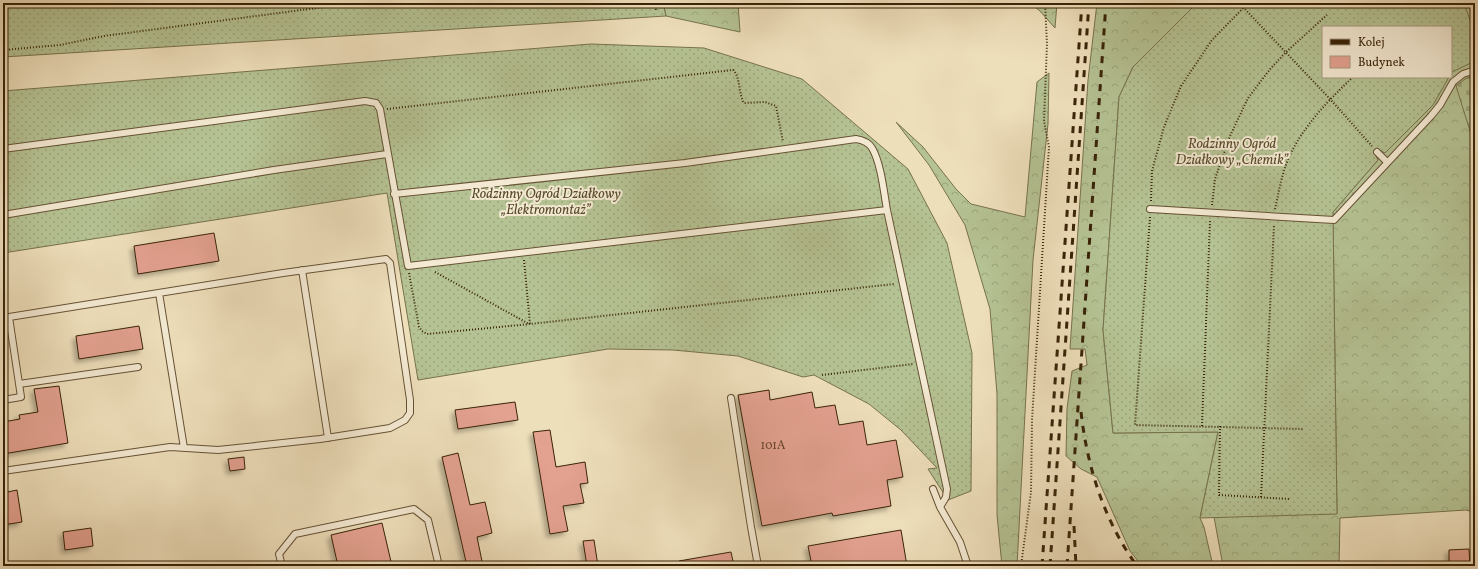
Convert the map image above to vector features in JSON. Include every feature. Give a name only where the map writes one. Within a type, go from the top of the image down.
[{"type":"lane","points":[[1150,208],[1334,220],[1431,116],[1453,82],[1463,74],[1475,70]]},
{"type":"lane","points":[[3,149],[366,101],[376,103],[380,110],[408,266],[887,210]]},
{"type":"lane","points":[[394,194],[685,163],[856,139],[865,142],[872,148],[880,172],[947,489],[946,497],[940,507]]},
{"type":"lane","points":[[1377,152],[1387,162]]},
{"type":"lane","points":[[3,214],[274,170],[387,154]]},
{"type":"lane","points":[[3,400],[21,397],[6,318],[302,270],[386,259],[390,263],[410,400],[410,413],[405,420],[390,428],[328,438],[218,450],[170,447],[3,470]]},
{"type":"lane","points":[[302,270],[328,438]]},
{"type":"lane","points":[[159,293],[184,448]]},
{"type":"lane","points":[[19,384],[138,367]]},
{"type":"lane","points":[[731,398],[758,566]]},
{"type":"lane","points":[[933,489],[940,507],[960,542],[968,566]]},
{"type":"lane","points":[[282,566],[279,554],[295,534],[414,509],[428,520],[439,566]]},
{"type":"path","points":[[3,50],[60,45],[104,36],[355,3]]},
{"type":"path","points":[[655,3],[656,11]]},
{"type":"path","points":[[1021,566],[1031,492],[1033,399],[1038,338],[1048,147],[1044,121],[1047,44],[1045,3]]},
{"type":"path","points":[[1244,7],[1377,152]]},
{"type":"path","points":[[380,110],[733,70],[737,74],[744,103],[764,102],[776,106],[785,150]]},
{"type":"path","points":[[1262,497],[1274,217],[1280,186],[1290,156],[1309,123],[1330,99],[1352,78]]},
{"type":"path","points":[[523,253],[530,324]]},
{"type":"path","points":[[408,266],[419,326],[422,332],[427,334],[903,283]]},
{"type":"path","points":[[435,272],[530,324]]},
{"type":"path","points":[[822,375],[920,363]]},
{"type":"path","points":[[1135,425],[1304,429]]},
{"type":"path","points":[[1220,426],[1218,495],[1289,499]]},
{"type":"green space","points":[[3,3],[663,3],[666,16],[3,57]]},
{"type":"green space","points":[[663,3],[738,3],[740,32],[666,16]]},
{"type":"green space","points":[[1029,3],[1057,3],[1055,28],[1039,10]]},
{"type":"green space","points":[[1097,3],[1197,3],[1133,67],[1119,97],[1103,330],[1113,433],[1218,432],[1200,518],[1204,527],[1213,566],[1142,566],[1130,551],[1097,477],[1081,469],[1066,456],[1067,409],[1072,371],[1087,365],[1085,349],[1070,349],[1088,80]]},
{"type":"green space","name":"Rodzinny Ogród Działkowy „Chemik”","points":[[1197,3],[1464,3],[1475,34],[1475,61],[1452,72],[1452,26],[1322,26],[1322,78],[1448,78],[1433,105],[1385,153],[1379,150],[1375,154],[1378,160],[1333,212],[1337,514],[1200,518],[1218,432],[1113,433],[1103,330],[1119,97],[1133,67]]},
{"type":"green space","points":[[1333,3],[1475,3],[1475,527],[1473,512],[1466,510],[1340,518],[1339,566],[1223,566],[1214,517],[1337,513],[1333,212],[1378,160],[1375,154],[1405,78],[1452,78],[1452,26]]},
{"type":"green space","name":"Rodzinny Ogród Działkowy „Elektromontaż”","points":[[591,44],[704,48],[802,79],[908,169],[947,243],[972,353],[971,491],[948,500],[928,469],[937,468],[901,430],[869,404],[814,375],[803,377],[738,356],[673,350],[608,349],[418,380],[387,193],[3,253],[3,91]]},
{"type":"green space","points":[[1049,73],[1048,124],[1033,260],[1017,566],[1002,566],[997,515],[997,394],[990,309],[965,225],[929,165],[896,122],[923,147],[956,189],[971,204],[1025,217],[1037,82]]},
{"type":"green space","points":[[1475,75],[1475,147],[1456,86],[1465,79]]},
{"type":"building","points":[[214,233],[219,261],[138,274],[134,246]]},
{"type":"building","points":[[139,326],[143,349],[79,359],[76,336]]},
{"type":"building","points":[[59,386],[68,443],[3,454],[3,422],[20,419],[19,415],[38,412],[34,389]]},
{"type":"building","points":[[769,390],[770,400],[812,392],[815,408],[835,405],[839,425],[863,421],[867,445],[896,440],[903,477],[887,480],[891,506],[833,516],[832,513],[762,526],[738,395]]},
{"type":"building","points":[[515,402],[518,420],[458,429],[455,410]]},
{"type":"building","points":[[550,430],[556,467],[585,462],[588,483],[580,484],[584,503],[563,506],[568,531],[550,534],[533,432]]},
{"type":"building","points":[[458,453],[470,505],[485,502],[492,533],[477,537],[483,566],[467,566],[442,457]]},
{"type":"building","points":[[244,457],[245,469],[230,471],[228,459]]},
{"type":"building","points":[[17,490],[22,522],[3,525],[3,493]]},
{"type":"building","points":[[382,523],[392,566],[338,566],[331,535]]},
{"type":"building","points":[[91,528],[93,546],[65,550],[63,532]]},
{"type":"building","points":[[901,530],[907,566],[812,566],[808,546]]},
{"type":"building","points":[[594,540],[598,566],[587,566],[583,541]]},
{"type":"building","points":[[1469,549],[1470,566],[1449,566],[1449,550]]},
{"type":"building","points":[[731,552],[734,566],[679,566],[679,561]]},
{"type":"railway","points":[[1042,566],[1082,3]]},
{"type":"railway","points":[[1050,566],[1089,3]]},
{"type":"railway","points":[[1067,566],[1106,3]]},
{"type":"railway","points":[[1081,412],[1088,453],[1106,512],[1125,549],[1137,566]]},
{"type":"railway","points":[[1074,526],[1076,566]]}]
